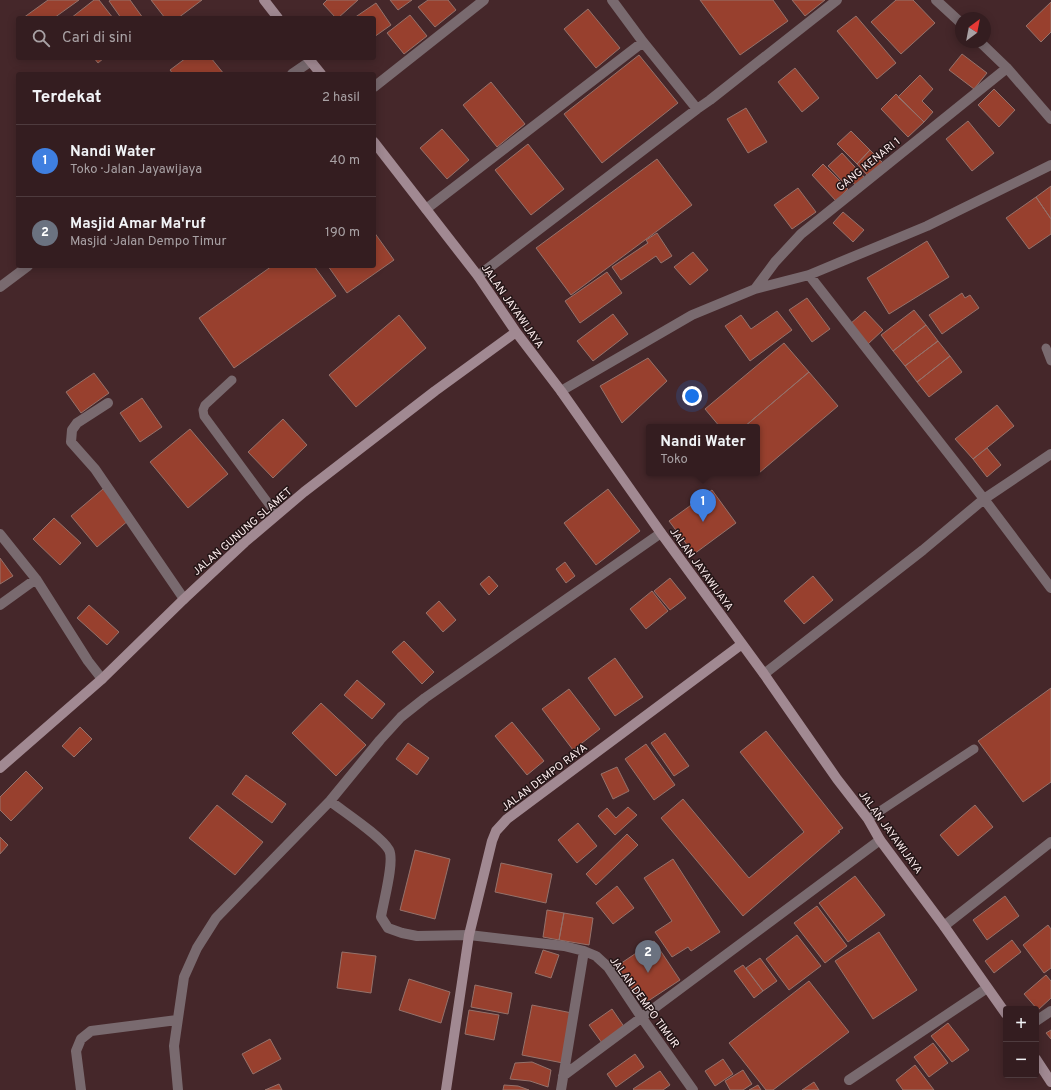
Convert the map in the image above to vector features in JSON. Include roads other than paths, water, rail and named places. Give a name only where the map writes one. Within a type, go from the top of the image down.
[{"type":"street","points":[[264,0],[276,16]]},
{"type":"street","points":[[376,85],[484,0]]},
{"type":"street","points":[[612,0],[696,109]]},
{"type":"street","points":[[478,276],[696,109],[710,100],[837,0]]},
{"type":"street","points":[[936,0],[955,17]]},
{"type":"street","points":[[426,210],[643,42]]},
{"type":"street","points":[[986,48],[1007,68],[1051,119]]},
{"type":"street","points":[[294,72],[308,60]]},
{"type":"street","points":[[310,60],[319,72]]},
{"type":"street","name":"GANG KENARI 1","points":[[755,289],[775,262],[801,234],[1007,68]]},
{"type":"street","name":"JALAN JAYAWIJAYA","points":[[376,145],[478,276],[516,332],[561,391],[660,533],[764,674],[837,779],[868,819],[880,840],[944,926],[1003,1010]]},
{"type":"street","points":[[561,391],[692,315],[755,289],[809,275],[927,226],[1051,165]]},
{"type":"street","points":[[0,287],[25,268]]},
{"type":"street","points":[[809,275],[984,499],[1051,588]]},
{"type":"street","name":"JALAN GUNUNG SLAMET","points":[[0,768],[102,679],[245,542],[304,492],[435,391],[516,332]]},
{"type":"street","points":[[108,403],[77,423],[72,430],[71,442],[95,468],[184,599]]},
{"type":"street","points":[[764,674],[923,550],[984,499],[1051,454]]},
{"type":"street","points":[[178,1090],[174,1046],[184,977],[197,948],[216,918],[330,801],[401,717],[425,698],[660,533]]},
{"type":"street","points":[[0,534],[36,579],[88,661],[102,679]]},
{"type":"street","points":[[0,605],[36,579]]},
{"type":"street","name":"JALAN DEMPO RAYA","points":[[446,1090],[469,935],[492,841],[496,831],[507,819],[742,644]]},
{"type":"street","name":"JALAN DEMPO TIMUR","points":[[330,801],[376,837],[389,851],[391,864],[381,917],[388,928],[417,936],[469,935],[564,946],[596,956],[608,967],[693,1090]]},
{"type":"street","points":[[564,1076],[880,840]]},
{"type":"street","points":[[944,926],[1051,842]]},
{"type":"street","points":[[561,1090],[584,951]]},
{"type":"street","points":[[849,1080],[987,988]]},
{"type":"street","points":[[1039,1019],[1051,1011]]},
{"type":"street","points":[[81,1090],[76,1051],[81,1039],[91,1032],[177,1020]]},
{"type":"street","points":[[1039,1063],[1051,1082]]},
{"type":"lane","points":[[1046,348],[1051,362]]},
{"type":"lane","points":[[232,380],[205,405],[203,410],[204,416],[277,515]]},
{"type":"lane","points":[[868,819],[974,749]]},
{"type":"place","name":"Nandi Water","points":[[703,522]]},
{"type":"place","name":"Masjid Amar Ma'ruf","points":[[648,973]]}]
